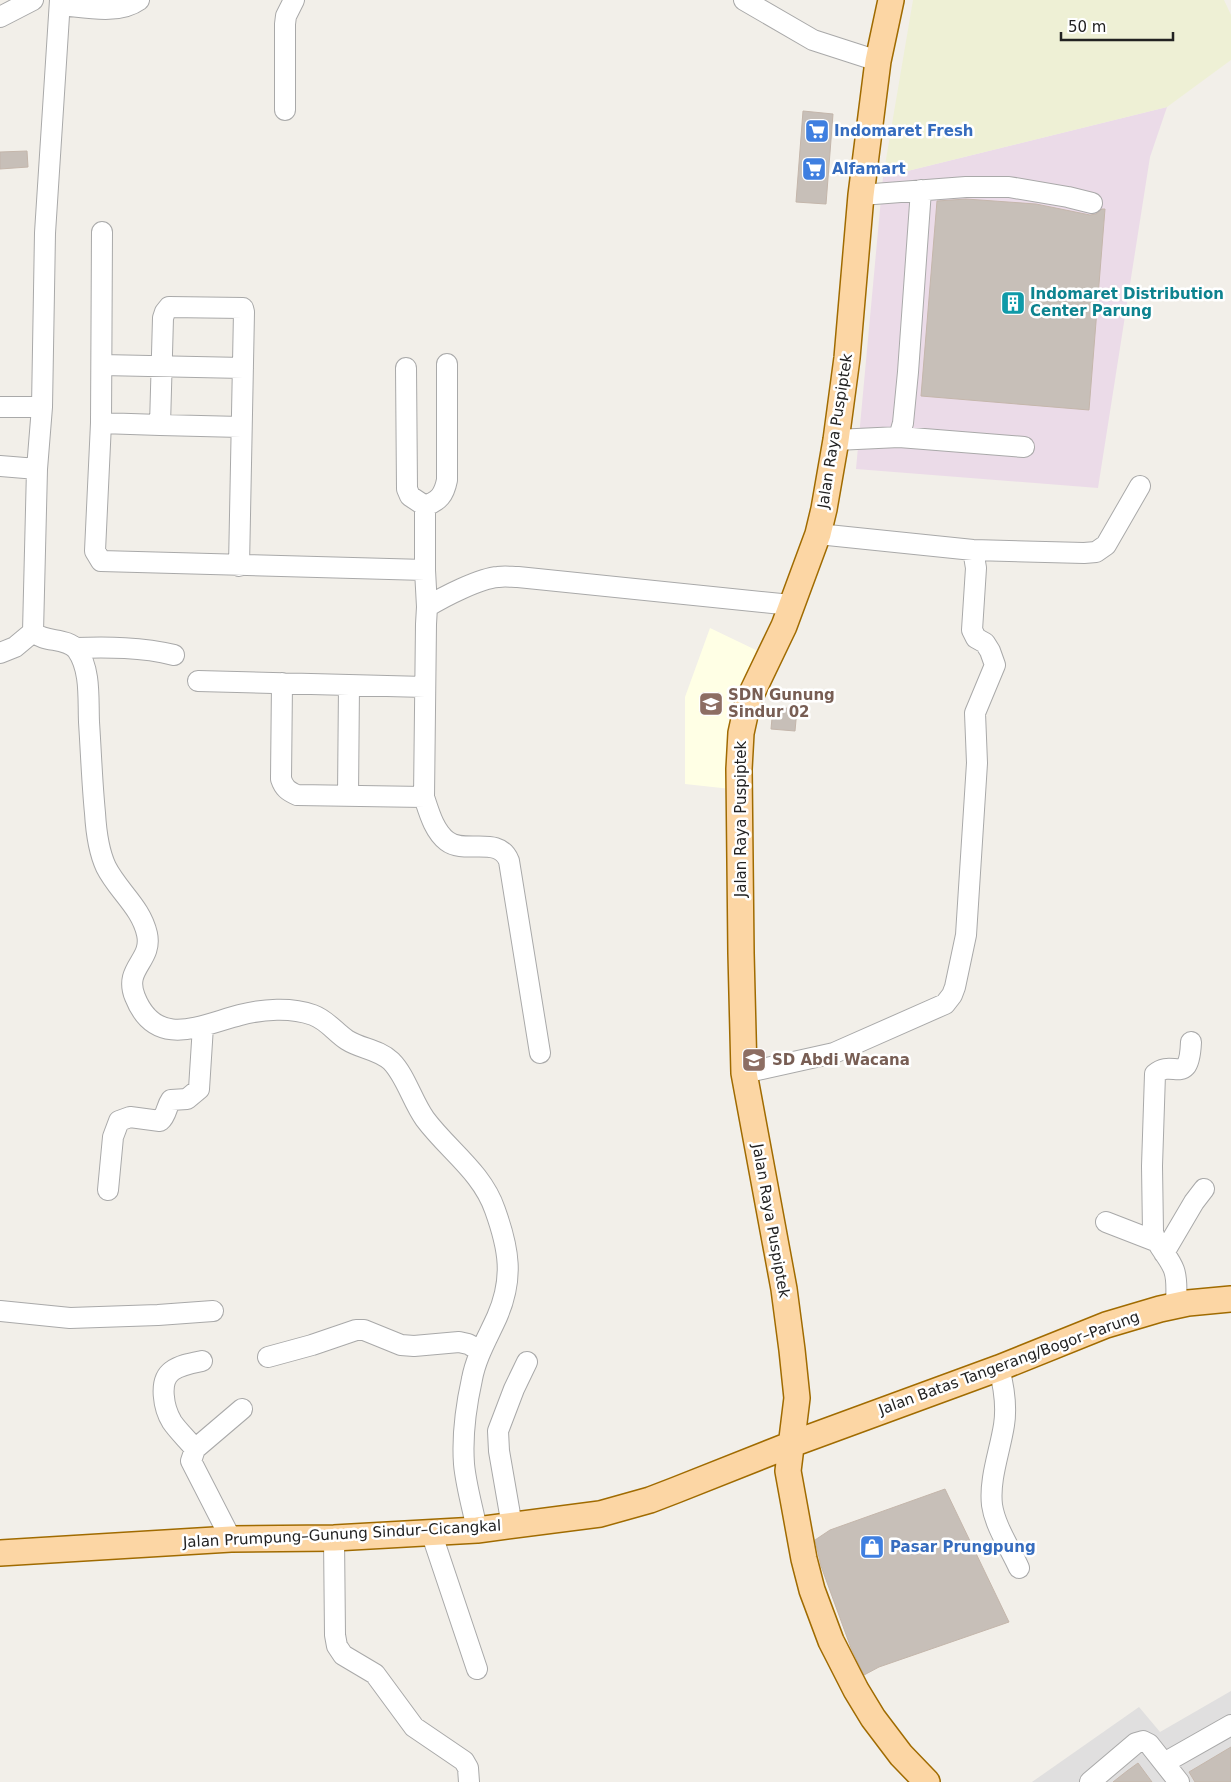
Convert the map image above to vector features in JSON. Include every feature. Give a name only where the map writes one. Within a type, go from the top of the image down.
[{"type":"main road","name":"Jalan Raya Puspiptek","points":[[891,0],[878,61],[862,195],[847,358],[836,440],[818,534],[784,626],[748,701],[741,733],[739,769],[744,1073],[784,1290],[792,1350],[796,1398],[788,1471],[804,1559],[812,1590],[831,1641],[856,1690],[873,1718],[901,1755],[927,1782]]},
{"type":"main road","name":"Jalan Batas Tangerang/Bogor–Parung","points":[[792,1444],[999,1368],[1106,1325],[1176,1306],[1231,1299]]},
{"type":"main road","name":"Jalan Prumpung–Gunung Sindur–Cicangkal","points":[[0,1553],[231,1538],[334,1538],[477,1530],[600,1514],[676,1490],[792,1444]]},
{"type":"street","points":[[0,17],[33,0]]},
{"type":"street","points":[[0,653],[15,647],[33,632],[37,469],[42,407],[45,233],[60,2],[98,8],[122,7],[139,0]]},
{"type":"street","points":[[285,110],[285,24],[286,16],[294,0]]},
{"type":"street","points":[[744,0],[813,40],[878,61]]},
{"type":"street","points":[[862,195],[966,187],[1010,187],[1092,203]]},
{"type":"street","points":[[899,437],[908,372],[921,190]]},
{"type":"street","points":[[102,232],[101,423],[95,551],[101,561],[425,570]]},
{"type":"street","points":[[160,425],[163,318],[165,312],[169,307],[243,308],[239,566]]},
{"type":"street","points":[[425,506],[435,503],[441,498],[447,480],[447,364]]},
{"type":"street","points":[[102,365],[243,368]]},
{"type":"street","points":[[406,368],[407,489],[410,496],[425,506]]},
{"type":"street","points":[[0,407],[42,407]]},
{"type":"street","points":[[101,423],[242,427]]},
{"type":"street","points":[[836,440],[899,437],[1024,447]]},
{"type":"street","points":[[0,466],[37,469]]},
{"type":"street","points":[[818,534],[973,550],[1096,552],[1106,546],[1140,486]]},
{"type":"street","points":[[425,506],[427,607],[424,797],[433,823],[448,842],[460,846],[494,847],[506,853],[509,861],[540,1053]]},
{"type":"street","points":[[744,1073],[834,1053],[945,1004],[952,995],[966,935],[977,764],[975,714],[994,665],[990,651],[985,643],[976,638],[972,630],[976,568],[973,550]]},
{"type":"street","points":[[427,607],[476,583],[498,576],[791,605]]},
{"type":"street","points":[[33,632],[38,636],[67,643],[75,648],[99,647],[153,650],[174,655]]},
{"type":"street","points":[[75,648],[86,674],[95,815],[102,852],[106,866],[113,878],[141,917],[148,938],[148,948],[133,973],[131,984],[134,997],[144,1013],[156,1024],[178,1031],[243,1014],[271,1010],[293,1010],[312,1014],[327,1021],[346,1039],[380,1052],[394,1064],[425,1118],[480,1180],[490,1196],[504,1244],[509,1273],[506,1292],[499,1312],[481,1351],[472,1377],[465,1419],[464,1466],[477,1530]]},
{"type":"street","points":[[198,681],[425,687]]},
{"type":"street","points":[[282,683],[281,779],[284,787],[297,794],[424,797]]},
{"type":"street","points":[[348,796],[349,685]]},
{"type":"street","points":[[108,1190],[113,1137],[119,1121],[130,1117],[160,1121],[165,1117],[167,1105],[171,1100],[186,1099],[199,1089],[203,1026]]},
{"type":"street","points":[[1176,1306],[1174,1270],[1153,1232],[1152,1166],[1155,1074],[1161,1071],[1178,1070],[1186,1067],[1189,1060],[1191,1042]]},
{"type":"street","points":[[1160,1247],[1204,1189]]},
{"type":"street","points":[[1106,1222],[1160,1247]]},
{"type":"street","points":[[0,1311],[70,1318],[213,1311]]},
{"type":"street","points":[[268,1357],[356,1330],[364,1330],[401,1345],[414,1346],[459,1342],[468,1344],[481,1351]]},
{"type":"street","points":[[195,1449],[172,1423],[164,1399],[164,1387],[170,1372],[177,1368],[202,1361]]},
{"type":"street","points":[[512,1526],[499,1451],[498,1431],[514,1389],[527,1362]]},
{"type":"street","points":[[999,1368],[1004,1388],[1004,1422],[992,1491],[992,1504],[994,1516],[1019,1568]]},
{"type":"street","points":[[231,1538],[191,1462],[195,1449],[242,1409]]},
{"type":"street","points":[[431,1532],[477,1669]]},
{"type":"street","points":[[334,1538],[335,1635],[337,1646],[343,1655],[375,1674],[414,1727],[464,1761],[468,1768],[469,1782]]},
{"type":"street","points":[[1164,1762],[1231,1725]]},
{"type":"street","points":[[1090,1782],[1136,1743],[1143,1741],[1150,1744],[1179,1782]]},
{"type":"shaded area","points":[[913,0],[1224,0],[1231,15],[1231,60],[1167,107],[883,177]]},
{"type":"shaded area","points":[[1167,107],[1150,157],[1098,488],[856,469],[883,177]]},
{"type":"shaded area","name":"SDN Gunung Sindur 02","points":[[710,628],[760,652],[733,711],[731,789],[685,784],[685,697]]},
{"type":"shaded area","points":[[1231,1691],[1231,1782],[1032,1782],[1139,1707],[1160,1732]]},
{"type":"building","points":[[803,111],[833,114],[826,204],[796,202]]},
{"type":"building","points":[[27,151],[28,167],[0,169],[0,152]]},
{"type":"building","name":"Indomaret Distribution Center Parung","points":[[966,199],[1036,204],[1090,215],[1105,209],[1089,410],[921,396],[937,201]]},
{"type":"building","points":[[773,707],[797,709],[795,731],[771,729]]},
{"type":"building","points":[[945,1489],[1009,1622],[879,1667],[864,1675],[851,1648],[821,1566],[815,1540],[830,1530]]},
{"type":"building","points":[[1231,1747],[1231,1782],[1195,1782],[1189,1772]]},
{"type":"building","points":[[1138,1763],[1152,1782],[1113,1782],[1127,1771]]},
{"type":"place","name":"Indomaret Fresh","points":[[817,131]]},
{"type":"place","name":"Alfamart","points":[[814,169]]},
{"type":"place","name":"Indomaret Distribution Center Parung","points":[[1013,303]]},
{"type":"place","name":"SDN Gunung Sindur 02","points":[[711,704]]},
{"type":"place","name":"SD Abdi Wacana","points":[[754,1060]]},
{"type":"place","name":"Pasar Prungpung","points":[[872,1547]]}]
